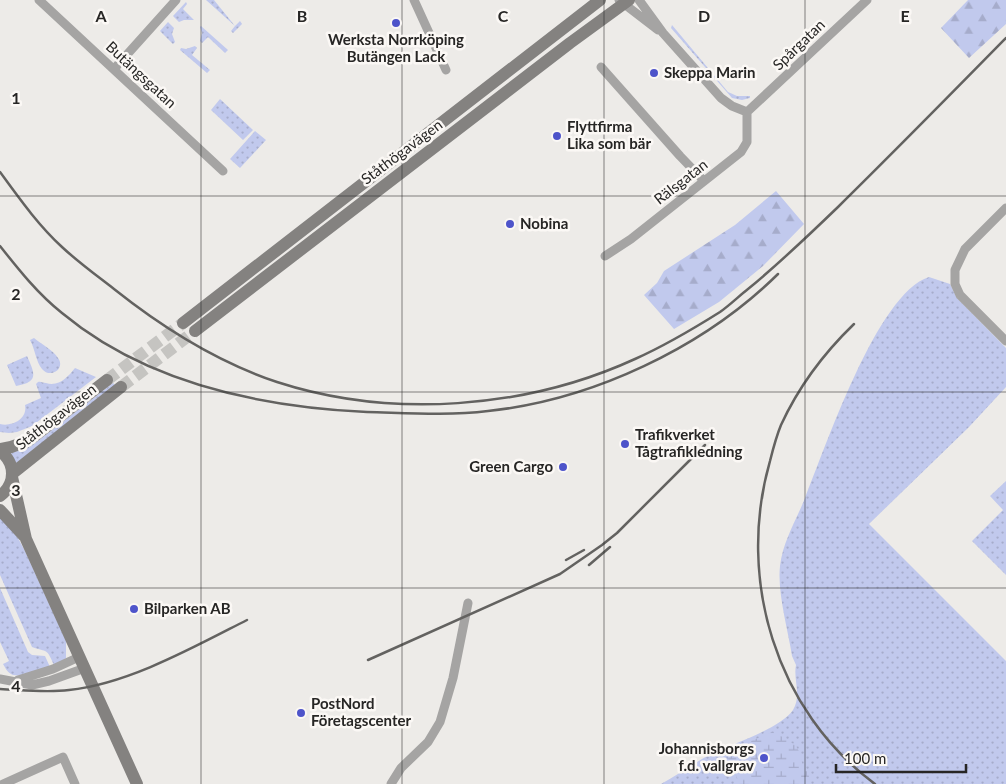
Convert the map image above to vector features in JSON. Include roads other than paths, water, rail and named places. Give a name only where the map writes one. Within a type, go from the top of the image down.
[{"type":"main road","name":"Ståthögavägen","points":[[183,323],[600,0]]},
{"type":"main road","name":"Ståthögavägen","points":[[195,331],[624,1]]},
{"type":"main road","name":"Ståthögavägen","points":[[0,450],[28,441],[107,380]]},
{"type":"main road","name":"Ståthögavägen","points":[[8,484],[121,387]]},
{"type":"main road","points":[[0,450],[10,463],[8,484],[13,512],[22,524],[26,539],[137,784]]},
{"type":"main road","points":[[0,510],[26,539]]},
{"type":"street","name":"Butängsgatan","points":[[39,0],[223,171]]},
{"type":"street","points":[[114,69],[176,0]]},
{"type":"street","points":[[414,0],[446,70]]},
{"type":"street","points":[[639,0],[663,33],[721,98],[732,106],[747,112]]},
{"type":"street","name":"Spårgatan","points":[[747,112],[867,0]]},
{"type":"street","points":[[624,1],[663,33]]},
{"type":"street","points":[[601,67],[704,181]]},
{"type":"street","name":"Rälsgatan","points":[[605,256],[631,239],[741,152],[747,142],[747,112]]},
{"type":"street","points":[[1006,208],[965,249],[955,270],[955,284],[960,295],[1006,341]]},
{"type":"street","points":[[390,784],[400,768],[428,742],[440,722],[453,678],[468,603]]},
{"type":"street","points":[[0,679],[16,681],[82,663]]},
{"type":"street","points":[[3,784],[63,757],[75,784]]},
{"type":"tunnel","points":[[107,380],[183,323]]},
{"type":"tunnel","points":[[121,387],[195,331]]},
{"type":"railway","points":[[0,172],[53,239],[74,258],[171,330],[233,365],[277,382],[321,394],[366,401],[412,404],[458,403],[504,398],[549,389],[593,376],[657,349],[720,312],[816,228],[1006,38]]},
{"type":"railway","points":[[0,246],[29,281],[62,313],[95,337],[130,357],[167,374],[206,387],[246,397],[286,404],[367,412],[473,413],[527,405],[567,395],[606,382],[644,366],[681,347],[716,325],[748,301],[778,274]]},
{"type":"railway","points":[[854,324],[813,371],[781,425],[771,457],[761,506],[758,551],[762,596],[773,639],[789,681],[812,719],[841,754],[875,784]]},
{"type":"railway","points":[[368,660],[560,574],[617,533],[705,445]]},
{"type":"railway","points":[[589,565],[610,547]]},
{"type":"railway","points":[[566,560],[584,550]]},
{"type":"railway","points":[[0,689],[60,691],[114,680],[160,663],[247,620]]},
{"type":"place","name":"Werksta Norrköping Butängen Lack","points":[[396,23]]},
{"type":"place","name":"Skeppa Marin","points":[[654,73]]},
{"type":"place","name":"Flyttfirma Lika som bär","points":[[557,136]]},
{"type":"place","name":"Nobina","points":[[510,224]]},
{"type":"place","name":"Trafikverket Tågtrafikledning","points":[[625,444]]},
{"type":"place","name":"Green Cargo","points":[[563,467]]},
{"type":"place","name":"Bilparken AB","points":[[134,609]]},
{"type":"place","name":"PostNord Företagscenter","points":[[301,713]]},
{"type":"place","name":"Johannisborgs f.d. vallgrav","points":[[764,758]]}]
